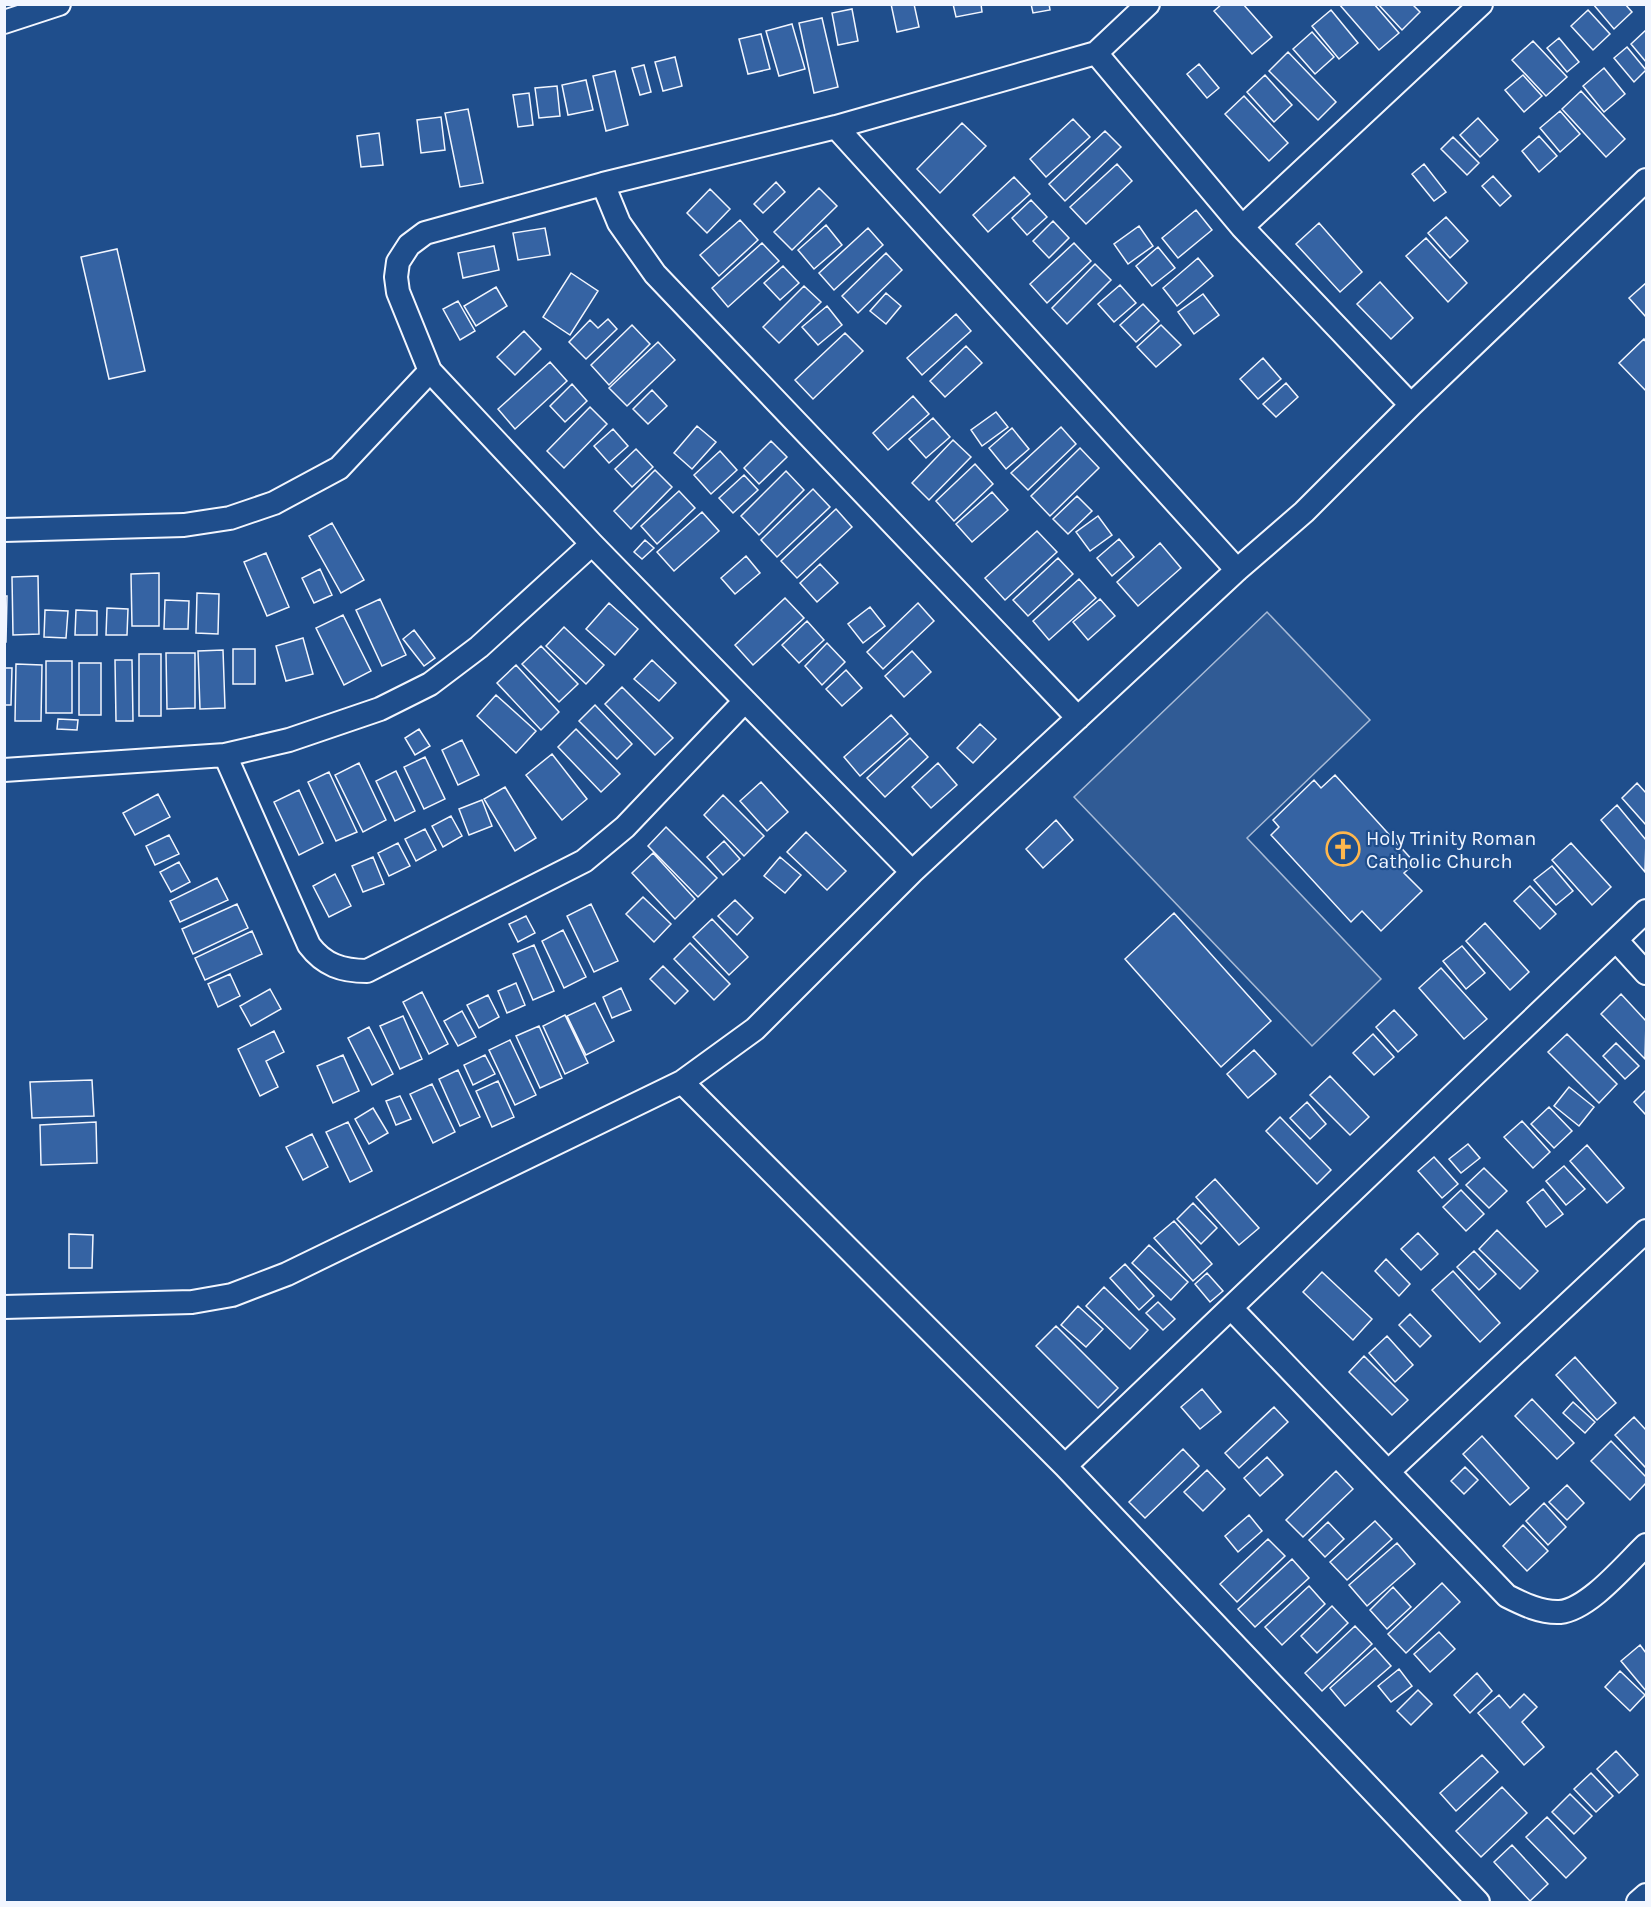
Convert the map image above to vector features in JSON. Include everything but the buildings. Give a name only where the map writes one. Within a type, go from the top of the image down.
[{"type":"street","points":[[4,21],[58,4]]},
{"type":"street","points":[[912,872],[744,702],[430,371],[398,292],[398,262],[409,245],[425,233],[603,184],[836,127],[1096,53],[1148,4]]},
{"type":"street","points":[[1242,227],[1481,4]]},
{"type":"street","points":[[1096,53],[1242,227],[1410,405]]},
{"type":"street","points":[[836,127],[1237,570]]},
{"type":"street","points":[[4,1306],[192,1302],[232,1294],[287,1274],[682,1082],[755,1029],[912,872],[1237,570],[1304,512],[1410,405],[1647,180]]},
{"type":"street","points":[[603,184],[619,223],[655,274],[1078,718]]},
{"type":"street","points":[[4,530],[184,525],[230,518],[274,503],[339,468],[430,371]]},
{"type":"street","points":[[4,770],[225,755],[289,740],[380,709],[430,684],[479,647],[592,544]]},
{"type":"street","points":[[225,755],[309,945],[330,965],[346,971],[367,971],[584,861],[625,827],[744,702]]},
{"type":"street","points":[[1065,1466],[1647,911]]},
{"type":"street","points":[[1616,940],[1647,973]]},
{"type":"street","points":[[682,1082],[1065,1466],[1478,1902]]},
{"type":"street","points":[[1389,1471],[1647,1231]]},
{"type":"street","points":[[1231,1308],[1507,1596],[1546,1611],[1561,1612],[1584,1603],[1647,1545]]},
{"type":"street","points":[[1638,1902],[1647,1895]]},
{"type":"shaded area","points":[[1267,612],[1370,720],[1247,838],[1381,979],[1312,1046],[1074,797]]},
{"type":"place","name":"Holy Trinity Roman Catholic Church","points":[[1343,849]]}]
